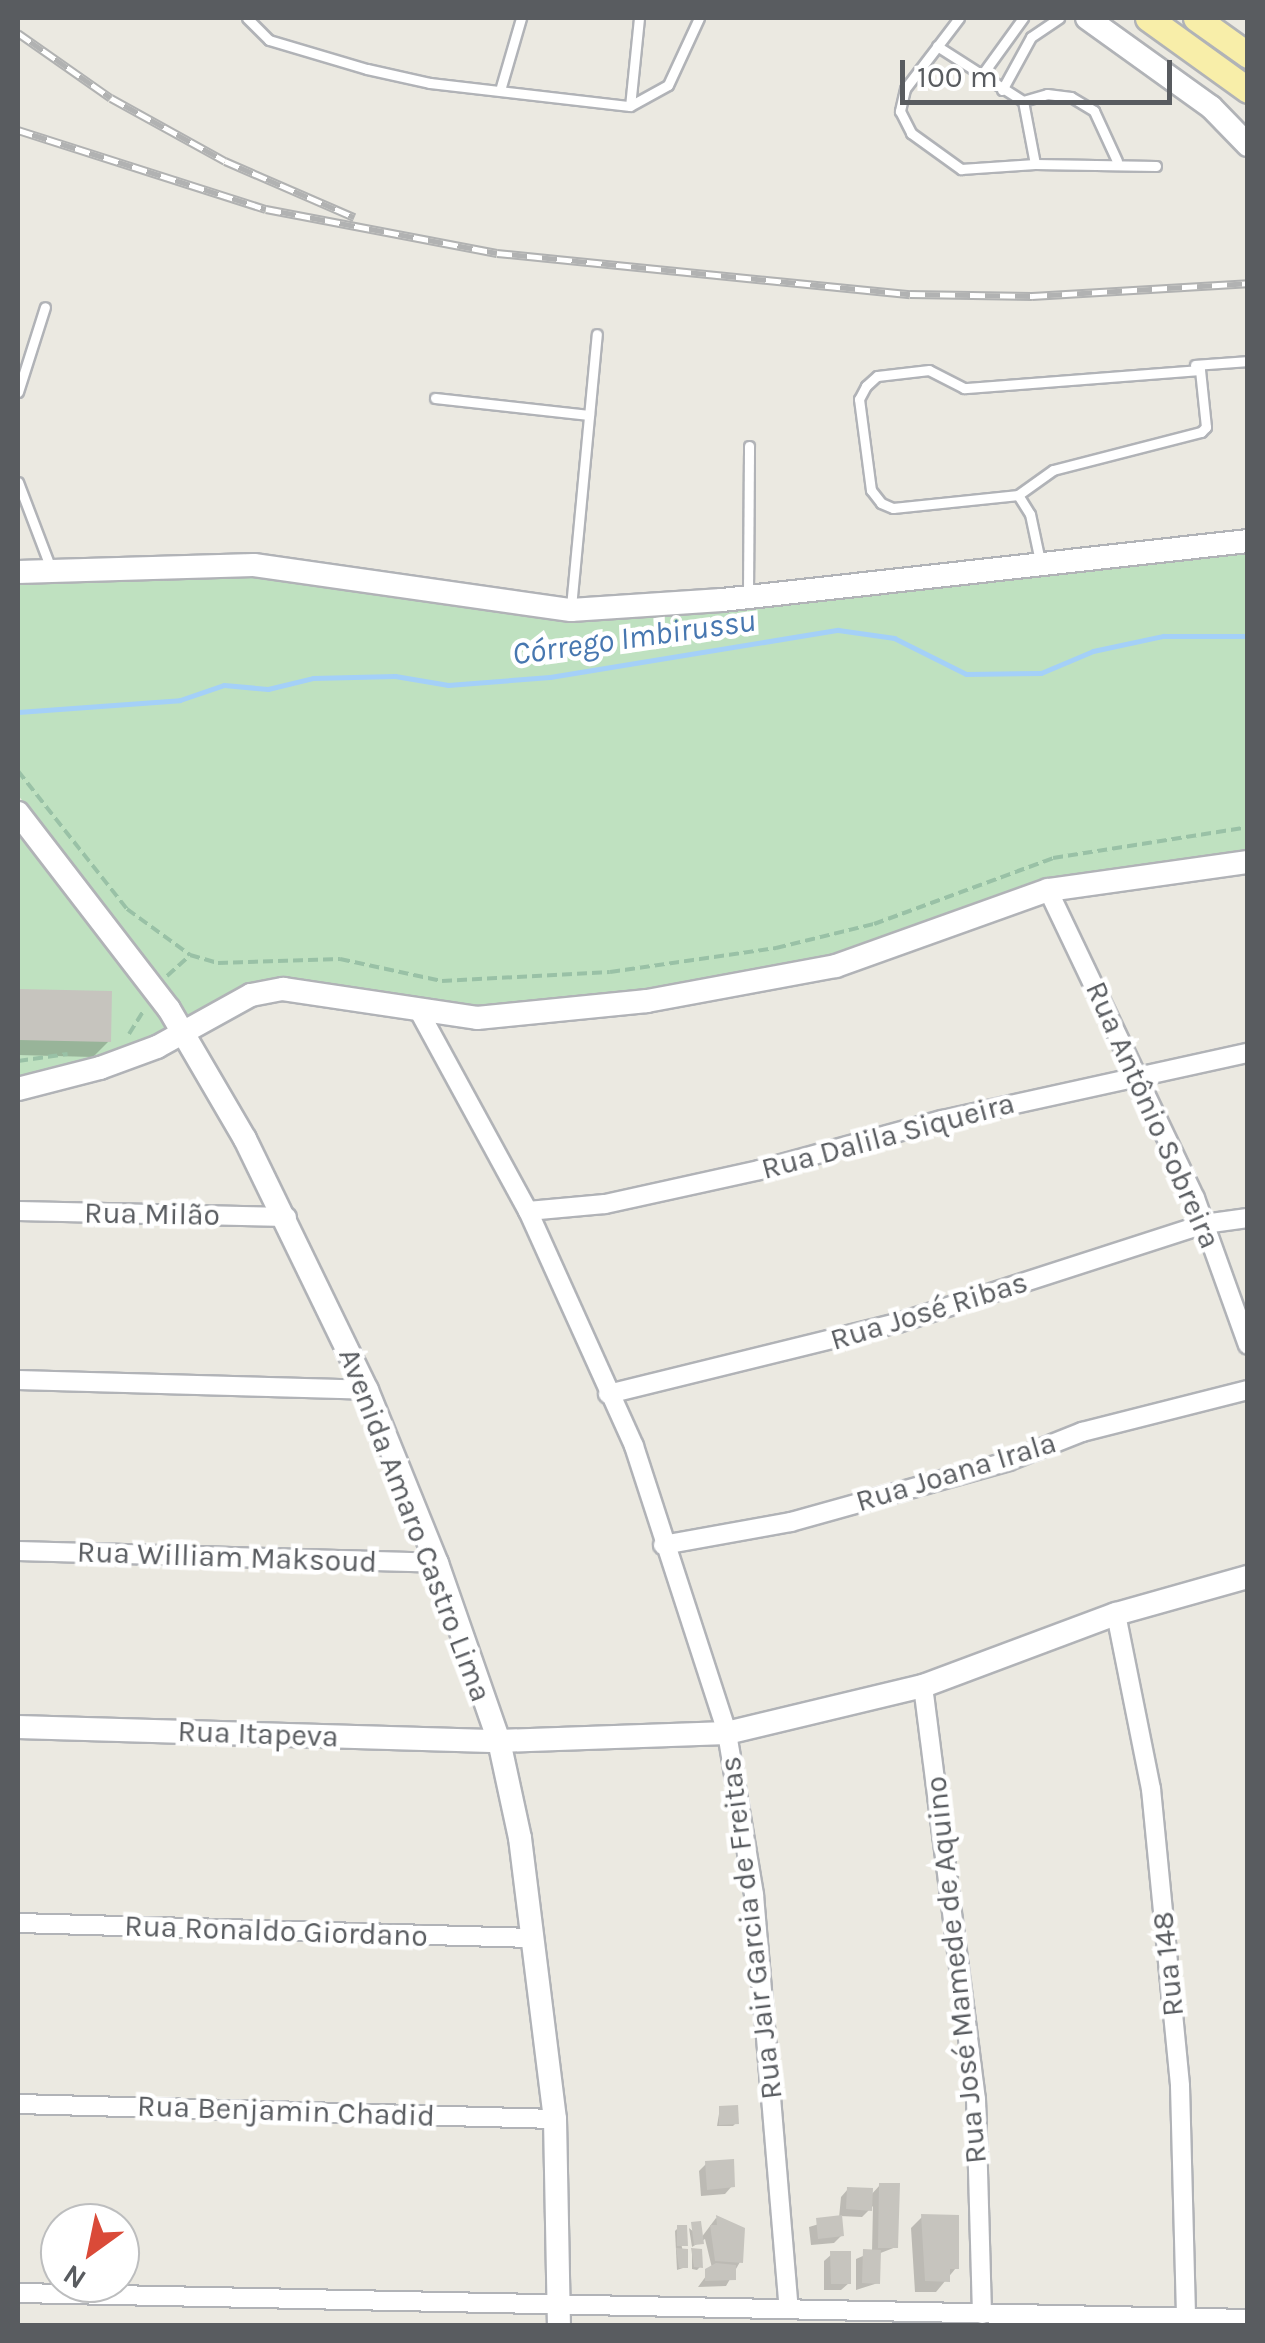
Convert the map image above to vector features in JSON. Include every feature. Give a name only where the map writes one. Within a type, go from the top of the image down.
[{"type":"main road","points":[[1148,18],[1248,90]]},
{"type":"main road","points":[[1196,18],[1248,55]]},
{"type":"street","points":[[1087,18],[1211,107],[1248,145]]},
{"type":"street","points":[[18,572],[301,568],[571,610],[748,598],[1248,540]]},
{"type":"street","name":"Avenida Amaro Castro Lima","points":[[18,812],[183,1032],[286,1217],[367,1390],[437,1563],[498,1741],[534,1938],[554,2119],[560,2316]]},
{"type":"street","points":[[18,1089],[100,1068],[183,1032],[250,995],[283,989],[334,992],[420,1013],[534,1014],[752,984],[836,966],[1048,890],[1248,862]]},
{"type":"street","name":"Rua Antônio Sobreira","points":[[1048,890],[1140,1073],[1204,1224],[1248,1345]]},
{"type":"street","name":"Rua Jair Garcia de Freitas","points":[[420,1013],[528,1211],[634,1446],[663,1546],[728,1733],[754,1896],[788,2308]]},
{"type":"street","name":"Rua Dalila Siqueira","points":[[528,1211],[606,1204],[759,1170],[1140,1073],[1248,1053]]},
{"type":"street","name":"Rua Milão","points":[[18,1211],[286,1217]]},
{"type":"street","name":"Rua José Ribas","points":[[608,1394],[898,1323],[1204,1224],[1248,1218]]},
{"type":"street","points":[[18,1380],[367,1390]]},
{"type":"street","name":"Rua Joana Irala","points":[[663,1546],[791,1522],[1009,1461],[1082,1432],[1248,1390]]},
{"type":"street","name":"Rua William Maksoud","points":[[18,1551],[437,1563]]},
{"type":"street","name":"Rua Itapeva","points":[[18,1728],[498,1741],[728,1733],[923,1686],[1116,1614],[1248,1577]]},
{"type":"street","name":"Rua 148","points":[[1116,1614],[1154,1829],[1180,2086],[1186,2318]]},
{"type":"street","name":"Rua José Mamede de Aquino","points":[[923,1686],[976,2100],[982,2314]]},
{"type":"street","name":"Rua Ronaldo Giordano","points":[[18,1924],[534,1938]]},
{"type":"street","name":"Rua Benjamin Chadid","points":[[18,2104],[554,2119]]},
{"type":"street","points":[[18,2293],[560,2316],[788,2308],[1248,2319]]},
{"type":"lane","points":[[247,18],[269,40],[367,69],[430,83],[502,88],[630,106],[668,85],[700,18]]},
{"type":"lane","points":[[502,88],[521,18]]},
{"type":"lane","points":[[630,106],[639,18]]},
{"type":"lane","points":[[959,18],[905,88],[900,111],[911,133],[961,170],[1117,161],[1156,166]]},
{"type":"lane","points":[[981,76],[1022,18]]},
{"type":"lane","points":[[1002,90],[1031,37],[1059,18]]},
{"type":"lane","points":[[937,46],[1023,101],[1047,94],[1071,97],[1094,111],[1117,161]]},
{"type":"lane","points":[[1023,101],[1035,164]]},
{"type":"lane","points":[[18,392],[45,307]]},
{"type":"lane","points":[[571,610],[597,334]]},
{"type":"lane","points":[[1195,365],[1206,427],[1201,432],[1053,470],[1018,495],[893,508],[881,503],[871,490],[859,399],[876,376],[930,370],[964,388],[1195,365],[1248,361]]},
{"type":"lane","points":[[434,398],[589,414]]},
{"type":"lane","points":[[748,598],[749,446]]},
{"type":"lane","points":[[18,482],[48,546],[51,571]]},
{"type":"lane","points":[[1018,495],[1030,514],[1041,564]]},
{"type":"path","points":[[18,771],[127,909],[190,955],[218,964],[340,959],[442,981],[610,972],[776,948],[874,924],[1053,858],[1248,827]]},
{"type":"path","points":[[125,1036],[137,1030],[153,989],[190,955]]},
{"type":"path","points":[[18,1061],[85,1050]]},
{"type":"green space","points":[[1247,538],[1247,860],[1118,874],[848,962],[489,1014],[294,985],[193,1023],[18,795],[18,569],[140,565],[582,606]]},
{"type":"green space","points":[[18,823],[176,1034],[18,1086]]},
{"type":"building","points":[[18,989],[112,991],[111,1042],[18,1040]]},
{"type":"building","points":[[738,2105],[739,2124],[719,2125],[719,2106]]},
{"type":"building","points":[[734,2159],[735,2187],[707,2190],[705,2161]]},
{"type":"building","points":[[879,2183],[900,2183],[898,2248],[878,2248]]},
{"type":"building","points":[[847,2187],[873,2188],[872,2211],[846,2209]]},
{"type":"building","points":[[921,2214],[959,2215],[959,2269],[950,2269],[950,2282],[925,2281]]},
{"type":"building","points":[[716,2215],[745,2228],[743,2263],[715,2261],[710,2225],[717,2225]]},
{"type":"building","points":[[842,2215],[844,2236],[818,2239],[816,2218]]},
{"type":"building","points":[[701,2221],[704,2244],[694,2245],[691,2222]]},
{"type":"building","points":[[677,2225],[687,2225],[688,2246],[677,2246]]},
{"type":"building","points":[[676,2248],[688,2249],[688,2268],[679,2268]]},
{"type":"building","points":[[691,2248],[702,2249],[703,2268],[694,2267]]},
{"type":"building","points":[[863,2249],[881,2250],[880,2284],[862,2283]]},
{"type":"building","points":[[830,2251],[851,2251],[851,2284],[831,2284]]},
{"type":"building","points":[[716,2263],[736,2265],[736,2280],[705,2281],[705,2269]]},
{"type":"waterway","name":"Córrego Imbirussu","points":[[18,712],[180,700],[224,685],[268,689],[313,678],[395,676],[448,685],[550,677],[838,630],[894,638],[966,674],[1041,673],[1093,651],[1163,636],[1248,636]]},
{"type":"railway","points":[[18,33],[111,98],[225,161],[354,217]]},
{"type":"railway","points":[[18,130],[266,209],[497,253],[910,294],[1032,296],[1248,283]]}]
